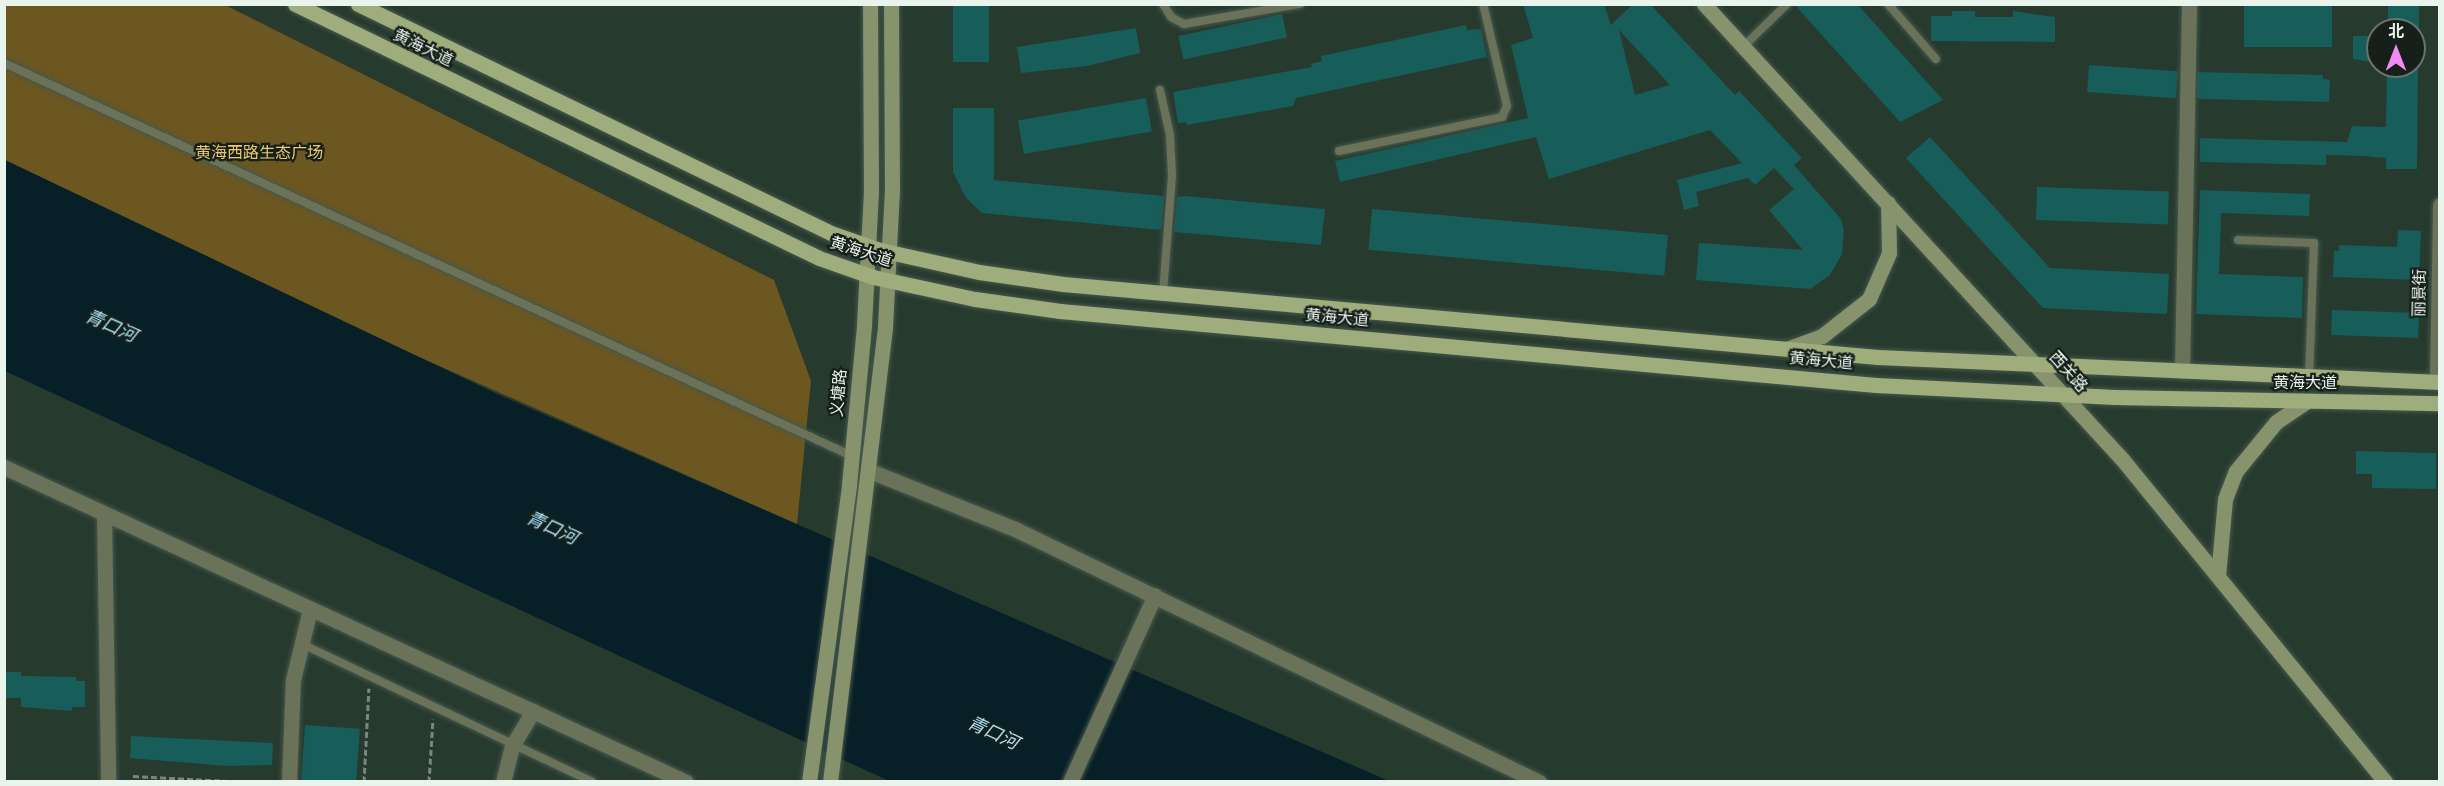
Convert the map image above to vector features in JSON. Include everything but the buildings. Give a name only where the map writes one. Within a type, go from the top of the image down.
[{"type":"main road","name":"黄海大道","points":[[295,4],[689,197],[819,258],[887,280],[1060,311],[1876,385],[2065,395],[2439,403]]},
{"type":"main road","name":"黄海大道","points":[[358,4],[690,167],[831,232],[889,252],[979,272],[1163,292],[1789,348],[2038,366],[2182,371],[2309,379],[2438,382]]},
{"type":"main road","name":"义塘路","points":[[808,782],[852,456],[868,246],[870,4]]},
{"type":"main road","points":[[830,782],[870,471],[887,280],[891,4]]},
{"type":"main road","name":"西关路","points":[[1704,4],[2122,459],[2385,782]]},
{"type":"main road","points":[[1789,348],[1822,336],[1869,299],[1889,253],[1888,203]]},
{"type":"main road","points":[[2218,576],[2222,520],[2236,471],[2276,422],[2307,401]]},
{"type":"street","points":[[2182,371],[2189,4]]},
{"type":"street","name":"丽景街","points":[[2438,382],[2439,205]]},
{"type":"street","points":[[4,467],[686,782]]},
{"type":"street","points":[[870,471],[1015,529],[1539,782]]},
{"type":"street","points":[[104,514],[108,782]]},
{"type":"street","points":[[1070,782],[1155,595]]},
{"type":"street","points":[[289,782],[293,680],[310,609]]},
{"type":"street","points":[[503,782],[512,746],[533,711]]},
{"type":"lane","points":[[1163,4],[1171,17],[1184,24],[1300,4]]},
{"type":"lane","points":[[1339,151],[1502,117],[1507,105],[1483,4]]},
{"type":"lane","points":[[1743,47],[1787,4]]},
{"type":"lane","points":[[1888,4],[1936,59]]},
{"type":"lane","points":[[4,63],[852,456]]},
{"type":"lane","points":[[1160,90],[1170,135],[1172,176],[1163,292]]},
{"type":"lane","points":[[2238,240],[2313,243],[2309,379]]},
{"type":"lane","points":[[302,644],[512,746],[592,782]]},
{"type":"path","points":[[363,782],[369,677]]},
{"type":"path","points":[[429,782],[433,708]]},
{"type":"path","points":[[133,776],[247,782]]},
{"type":"green space","name":"黄海西路生态广场","points":[[5,5],[225,5],[774,280],[811,381],[797,524],[351,327],[5,160]]},
{"type":"water","name":"青口河","points":[[5,160],[497,394],[1389,781],[889,781],[5,371]]}]
